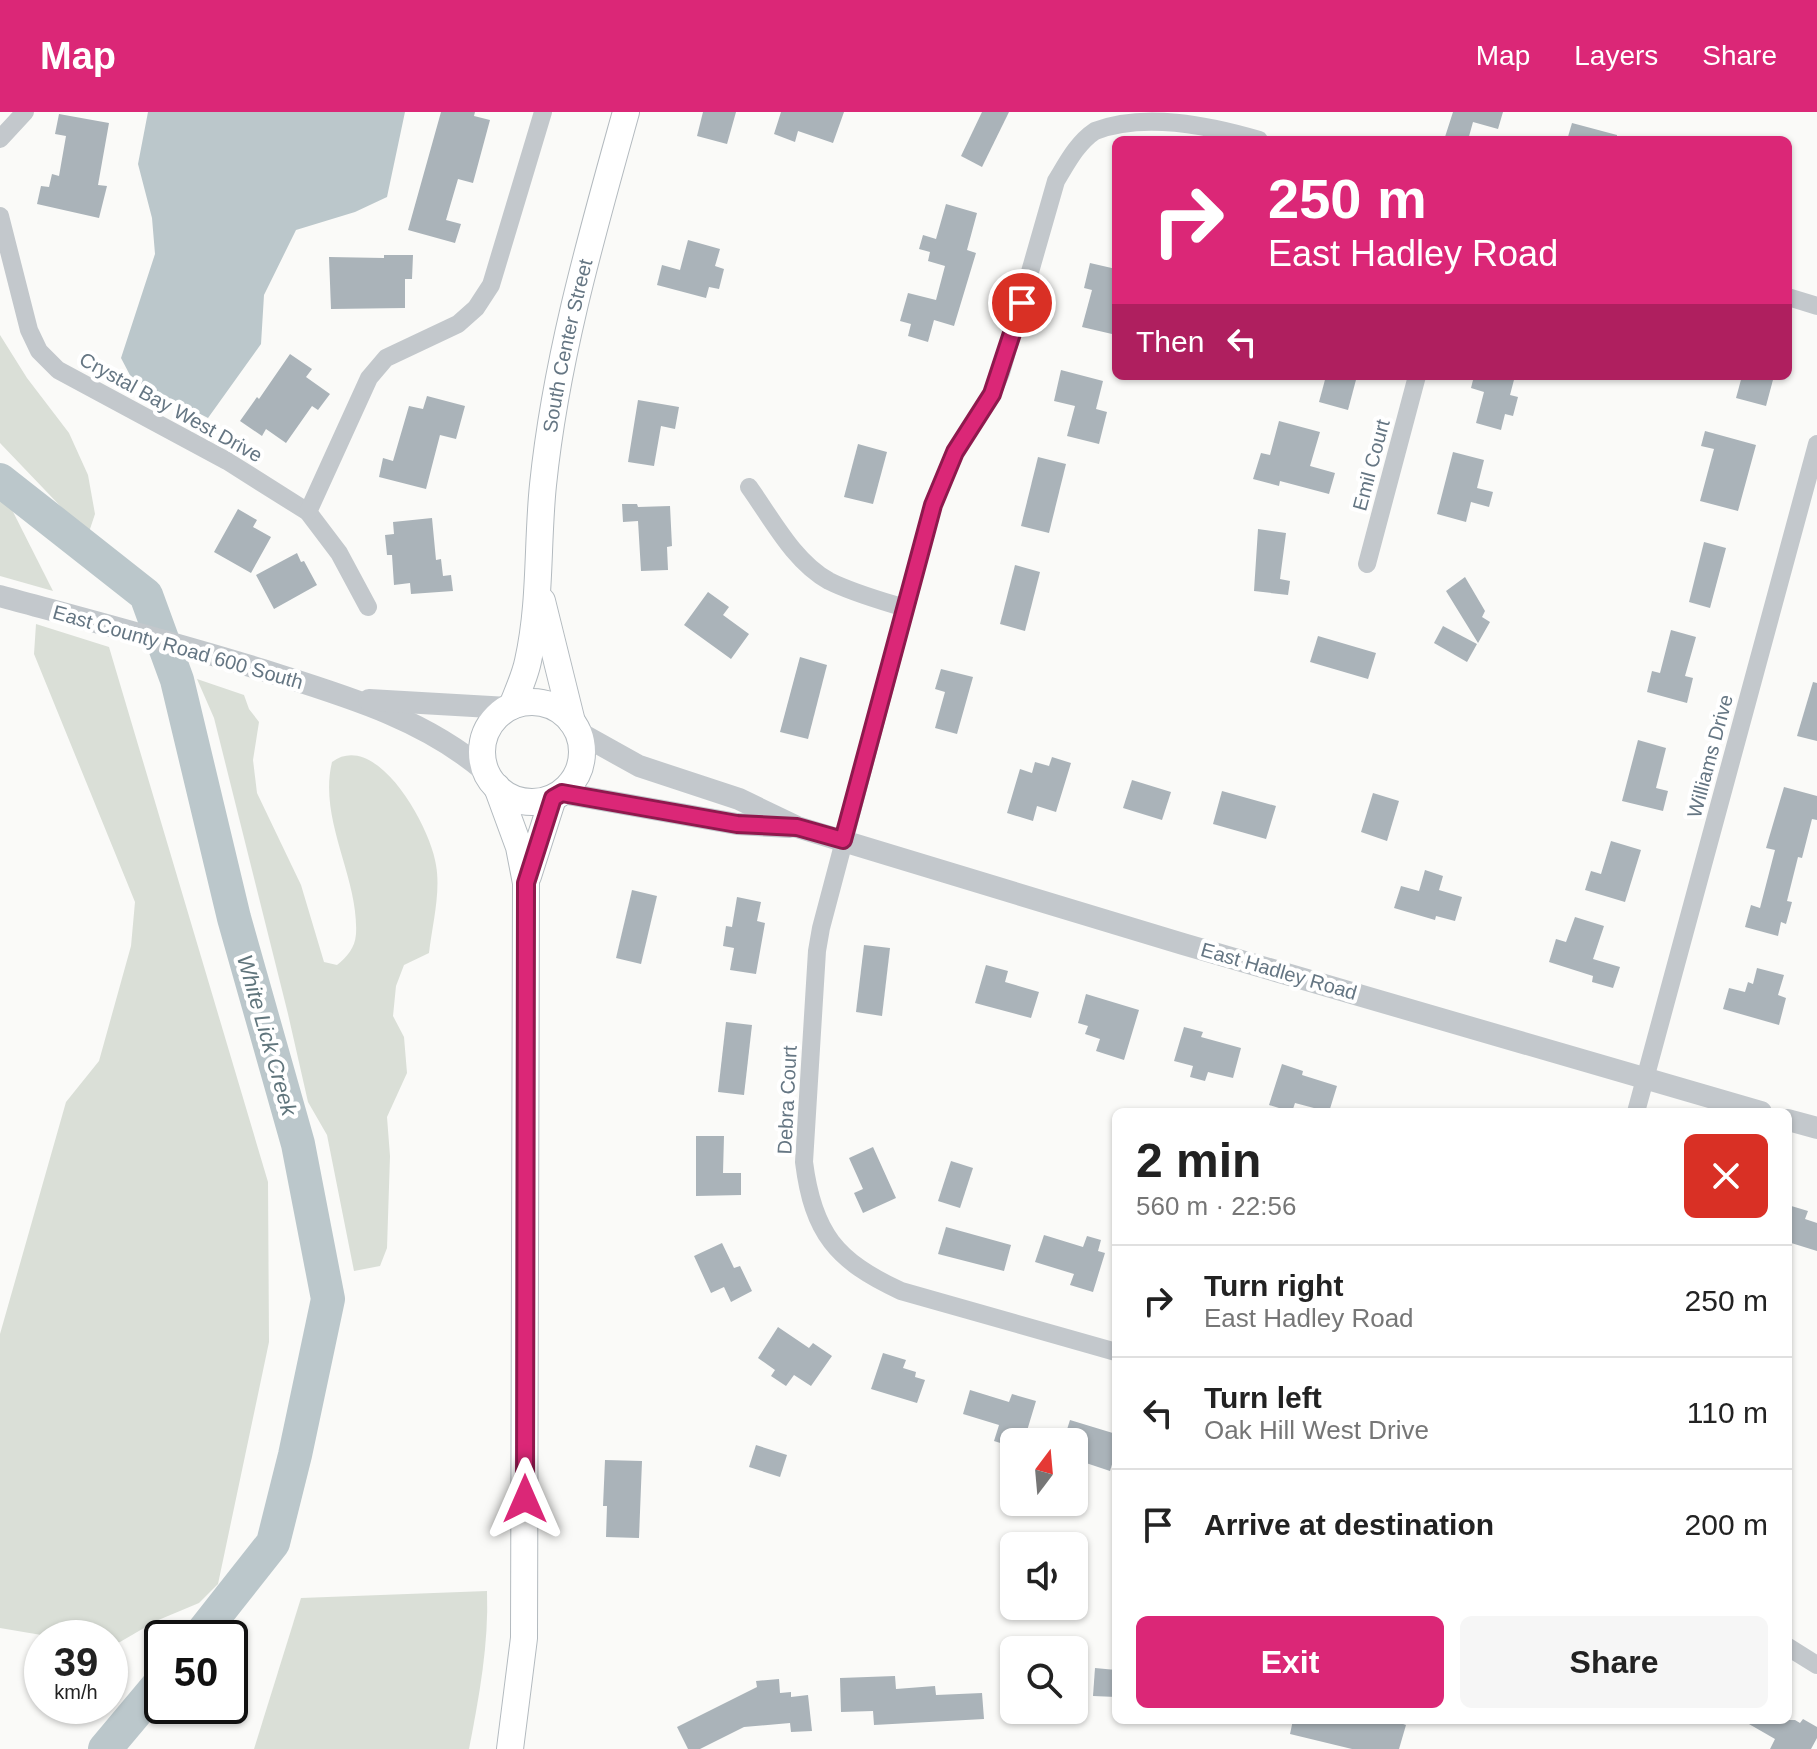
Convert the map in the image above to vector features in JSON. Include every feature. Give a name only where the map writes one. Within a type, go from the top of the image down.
[{"type":"main road","name":"South Center Street","points":[[510,707],[529,658],[538,585],[543,485],[557,392],[584,263],[626,112]]},
{"type":"main road","name":"South Center Street","points":[[538,585],[575,727]]},
{"type":"main road","points":[[492,780],[509,796],[523,801],[538,802],[557,795],[577,776],[581,765],[582,743],[575,727],[560,711],[545,704],[528,702],[510,707],[499,715],[487,732],[482,753],[492,780],[519,847],[526,883],[524,1638],[510,1749]]},
{"type":"main road","points":[[526,883],[557,795]]},
{"type":"street","points":[[0,139],[25,112]]},
{"type":"street","points":[[308,512],[369,378],[386,358],[458,324],[476,308],[491,285],[543,112]]},
{"type":"street","name":"Debra Court","points":[[1112,1351],[901,1291],[868,1276],[826,1236],[816,1219],[804,1162],[817,951],[843,840],[942,480],[1001,373],[1056,181],[1072,154],[1093,133],[1118,121],[1165,115],[1244,136]]},
{"type":"street","name":"Crystal Bay West Drive","points":[[0,216],[29,330],[39,351],[58,370],[227,461],[308,512],[339,553],[368,607]]},
{"type":"street","points":[[1792,298],[1817,306]]},
{"type":"street","name":"Emil Court","points":[[1367,564],[1416,380]]},
{"type":"street","name":"Williams Drive","points":[[1637,1108],[1817,444]]},
{"type":"street","points":[[749,487],[800,557],[827,579],[862,595],[905,608]]},
{"type":"street","name":"East County Road 600 South","points":[[0,596],[208,653],[356,699],[446,741],[492,780]]},
{"type":"street","name":"East County Road 600 South","points":[[356,699],[510,707]]},
{"type":"street","name":"East Hadley Road","points":[[575,727],[639,766],[739,799],[797,827],[1183,944],[1747,1108]]},
{"type":"street","name":"East Hadley Road","points":[[557,795],[737,824],[797,827]]},
{"type":"street","points":[[1792,1121],[1817,1128]]},
{"type":"street","points":[[1792,1649],[1817,1665]]},
{"type":"shaded area","points":[[148,112],[405,112],[387,197],[355,212],[296,230],[264,295],[261,344],[208,418],[132,379],[121,358],[155,254],[152,218],[138,164]]},
{"type":"shaded area","points":[[0,335],[27,378],[69,433],[88,475],[95,514],[88,535],[0,443]]},
{"type":"shaded area","points":[[0,486],[53,591],[0,576]]},
{"type":"shaded area","points":[[36,624],[109,647],[268,1182],[269,1342],[218,1584],[199,1603],[158,1620],[144,1620],[144,1628],[128,1637],[128,1620],[24,1620],[24,1632],[0,1628],[0,1334],[66,1102],[99,1061],[131,946],[135,902],[34,654]]},
{"type":"shaded area","points":[[197,679],[244,695],[249,709],[259,722],[253,760],[257,793],[301,885],[324,962],[337,965],[341,962],[352,948],[356,934],[352,891],[330,805],[332,762],[349,755],[367,759],[383,770],[413,807],[432,849],[437,887],[429,953],[404,965],[396,986],[393,1016],[404,1037],[407,1073],[387,1117],[390,1156],[387,1248],[380,1266],[354,1271],[327,1135],[308,1102],[214,718]]},
{"type":"shaded area","points":[[487,1591],[485,1651],[469,1749],[254,1749],[301,1598]]},
{"type":"building","points":[[441,112],[475,112],[474,116],[490,120],[473,183],[458,179],[446,220],[461,224],[455,243],[408,230]]},
{"type":"building","points":[[703,112],[736,112],[727,144],[697,136]]},
{"type":"building","points":[[781,112],[844,112],[833,143],[798,131],[795,142],[774,134]]},
{"type":"building","points":[[982,112],[1009,112],[982,167],[961,156]]},
{"type":"building","points":[[1453,112],[1503,112],[1498,129],[1473,122],[1469,136],[1445,136]]},
{"type":"building","points":[[59,114],[109,123],[98,185],[107,186],[99,218],[37,204],[41,186],[49,187],[52,174],[59,176],[66,136],[55,134]]},
{"type":"building","points":[[1572,123],[1617,135],[1617,136],[1568,136]]},
{"type":"building","points":[[946,204],[977,213],[967,250],[976,253],[954,326],[934,320],[928,342],[908,336],[911,324],[900,321],[908,293],[936,300],[945,266],[928,261],[930,252],[919,249],[923,235],[936,239]]},
{"type":"building","points":[[688,240],[720,249],[715,266],[724,269],[719,289],[709,287],[706,298],[657,285],[662,265],[680,270]]},
{"type":"building","points":[[384,255],[413,255],[412,279],[405,279],[405,308],[331,309],[329,257],[384,258]]},
{"type":"building","points":[[1090,263],[1112,268],[1112,334],[1082,327],[1092,290],[1084,288]]},
{"type":"building","points":[[290,354],[312,369],[306,377],[330,394],[318,410],[312,406],[286,443],[266,429],[262,436],[240,421]]},
{"type":"building","points":[[1061,370],[1103,381],[1096,409],[1107,412],[1099,444],[1067,436],[1075,406],[1054,401]]},
{"type":"building","points":[[1325,380],[1356,380],[1348,410],[1319,402]]},
{"type":"building","points":[[1473,380],[1514,380],[1510,395],[1518,397],[1513,416],[1505,414],[1501,430],[1476,423],[1484,392],[1471,388]]},
{"type":"building","points":[[1741,380],[1773,380],[1766,406],[1736,398]]},
{"type":"building","points":[[427,396],[465,406],[456,439],[440,435],[426,489],[379,477],[383,458],[393,461],[409,406],[423,409]]},
{"type":"building","points":[[638,400],[679,407],[675,429],[661,426],[654,466],[628,462]]},
{"type":"building","points":[[1279,421],[1320,432],[1310,466],[1335,473],[1329,494],[1280,481],[1279,486],[1253,479],[1261,453],[1270,455]]},
{"type":"building","points":[[1705,431],[1756,445],[1738,511],[1700,501],[1714,449],[1701,446]]},
{"type":"building","points":[[858,444],[887,452],[873,504],[844,497]]},
{"type":"building","points":[[1453,452],[1484,460],[1477,488],[1493,492],[1489,507],[1471,502],[1466,522],[1437,514]]},
{"type":"building","points":[[1038,457],[1066,464],[1049,533],[1021,526]]},
{"type":"building","points":[[622,504],[670,506],[672,546],[667,547],[668,570],[641,571],[638,521],[623,522]]},
{"type":"building","points":[[238,509],[257,520],[253,527],[271,537],[251,573],[214,552]]},
{"type":"building","points":[[432,518],[436,560],[441,559],[443,576],[451,575],[453,591],[411,594],[410,583],[394,585],[392,555],[387,555],[385,535],[394,534],[393,522]]},
{"type":"building","points":[[1258,529],[1286,533],[1280,579],[1290,581],[1288,595],[1254,591]]},
{"type":"building","points":[[1704,542],[1726,548],[1710,608],[1689,602]]},
{"type":"building","points":[[297,553],[317,585],[274,609],[256,575]]},
{"type":"building","points":[[1015,565],[1040,572],[1025,631],[1000,624]]},
{"type":"building","points":[[1465,577],[1485,611],[1482,617],[1490,622],[1478,643],[1446,591]]},
{"type":"building","points":[[708,592],[729,607],[723,615],[749,634],[731,659],[684,625]]},
{"type":"building","points":[[1443,626],[1477,644],[1467,662],[1434,643]]},
{"type":"building","points":[[1671,630],[1696,637],[1685,676],[1693,678],[1687,703],[1647,692],[1652,671],[1660,673]]},
{"type":"building","points":[[1318,636],[1376,653],[1368,679],[1310,662]]},
{"type":"building","points":[[800,657],[827,665],[808,739],[780,732]]},
{"type":"building","points":[[941,669],[973,677],[957,734],[935,728],[945,692],[935,689]]},
{"type":"building","points":[[1813,682],[1817,683],[1817,741],[1797,736]]},
{"type":"building","points":[[1638,740],[1666,748],[1656,788],[1668,791],[1663,811],[1622,801]]},
{"type":"building","points":[[1052,757],[1071,763],[1056,812],[1037,806],[1033,821],[1007,813],[1020,769],[1032,773],[1035,762],[1049,766]]},
{"type":"building","points":[[1132,780],[1171,792],[1162,820],[1123,808]]},
{"type":"building","points":[[1784,787],[1817,796],[1817,820],[1812,819],[1802,858],[1798,857],[1787,901],[1792,902],[1786,924],[1781,922],[1778,936],[1745,927],[1751,905],[1760,908],[1775,850],[1766,848]]},
{"type":"building","points":[[1222,791],[1276,806],[1266,839],[1213,824]]},
{"type":"building","points":[[1373,793],[1399,801],[1387,841],[1361,832]]},
{"type":"building","points":[[1611,841],[1641,850],[1625,902],[1585,890],[1591,871],[1601,874]]},
{"type":"building","points":[[1425,870],[1443,876],[1439,890],[1462,897],[1455,921],[1436,916],[1435,920],[1394,908],[1401,886],[1419,891]]},
{"type":"building","points":[[632,890],[657,896],[641,964],[616,958]]},
{"type":"building","points":[[737,897],[761,902],[757,921],[765,923],[756,974],[730,970],[734,948],[723,946],[726,926],[732,927]]},
{"type":"building","points":[[1575,917],[1604,926],[1593,959],[1620,967],[1613,988],[1592,982],[1593,976],[1549,962],[1556,939],[1566,942]]},
{"type":"building","points":[[864,945],[890,948],[882,1016],[856,1012]]},
{"type":"building","points":[[986,965],[1008,971],[1005,982],[1039,992],[1031,1018],[975,1003]]},
{"type":"building","points":[[1757,968],[1784,975],[1778,995],[1786,998],[1779,1025],[1723,1009],[1729,988],[1745,992],[1748,982],[1753,984]]},
{"type":"building","points":[[1086,994],[1139,1010],[1124,1060],[1096,1051],[1100,1039],[1085,1034],[1088,1026],[1078,1023]]},
{"type":"building","points":[[726,1022],[752,1025],[744,1095],[718,1092]]},
{"type":"building","points":[[1184,1027],[1203,1032],[1201,1037],[1241,1048],[1233,1078],[1208,1072],[1205,1081],[1190,1077],[1193,1066],[1174,1061]]},
{"type":"building","points":[[1282,1064],[1303,1071],[1302,1075],[1337,1086],[1330,1108],[1295,1103],[1293,1108],[1269,1105]]},
{"type":"building","points":[[696,1136],[724,1136],[723,1173],[741,1173],[741,1195],[696,1196]]},
{"type":"building","points":[[873,1147],[896,1198],[863,1213],[854,1193],[863,1189],[849,1158]]},
{"type":"building","points":[[951,1161],[973,1168],[960,1208],[938,1201]]},
{"type":"building","points":[[1792,1206],[1808,1211],[1805,1219],[1817,1223],[1817,1251],[1792,1243]]},
{"type":"building","points":[[946,1227],[1011,1245],[1004,1271],[938,1254]]},
{"type":"building","points":[[1044,1235],[1083,1247],[1087,1236],[1101,1240],[1098,1251],[1105,1253],[1093,1292],[1070,1285],[1074,1274],[1035,1262]]},
{"type":"building","points":[[722,1243],[734,1268],[740,1266],[752,1291],[731,1302],[724,1287],[711,1293],[694,1256]]},
{"type":"building","points":[[778,1327],[809,1348],[813,1343],[832,1356],[811,1386],[794,1375],[786,1386],[771,1376],[775,1370],[758,1358]]},
{"type":"building","points":[[883,1353],[906,1360],[903,1368],[916,1372],[915,1377],[925,1380],[917,1403],[871,1389]]},
{"type":"building","points":[[970,1390],[1009,1402],[1012,1394],[1036,1401],[1028,1428],[1000,1428],[1000,1443],[994,1441],[999,1425],[963,1414]]},
{"type":"building","points":[[1070,1420],[1112,1433],[1110,1471],[1088,1464],[1088,1428],[1067,1428]]},
{"type":"building","points":[[756,1445],[787,1455],[780,1477],[749,1467]]},
{"type":"building","points":[[605,1460],[642,1461],[639,1538],[606,1537],[607,1506],[603,1506]]},
{"type":"building","points":[[1095,1668],[1112,1670],[1112,1697],[1093,1696]]},
{"type":"building","points":[[895,1676],[896,1689],[935,1686],[936,1695],[982,1693],[984,1719],[874,1725],[873,1711],[841,1712],[840,1678]]},
{"type":"building","points":[[779,1679],[780,1693],[791,1692],[791,1697],[808,1695],[812,1731],[791,1732],[790,1723],[744,1727],[700,1749],[688,1749],[677,1727],[757,1687],[756,1681]]},
{"type":"building","points":[[1803,1719],[1817,1727],[1817,1738],[1811,1749],[1770,1749],[1775,1739],[1749,1724],[1792,1724],[1792,1720],[1800,1723]]},
{"type":"building","points":[[1292,1724],[1406,1725],[1399,1749],[1352,1749],[1290,1734]]},
{"type":"waterway","name":"White Lick Creek","points":[[0,480],[146,595],[177,680],[234,918],[298,1144],[328,1299],[273,1543],[212,1620]]},
{"type":"waterway","name":"White Lick Creek","points":[[105,1749],[144,1702]]},
{"type":"route","points":[[525,1499],[526,883],[553,798],[562,793],[737,824],[797,827],[843,840],[933,505],[955,452],[992,394],[1022,303]]}]
